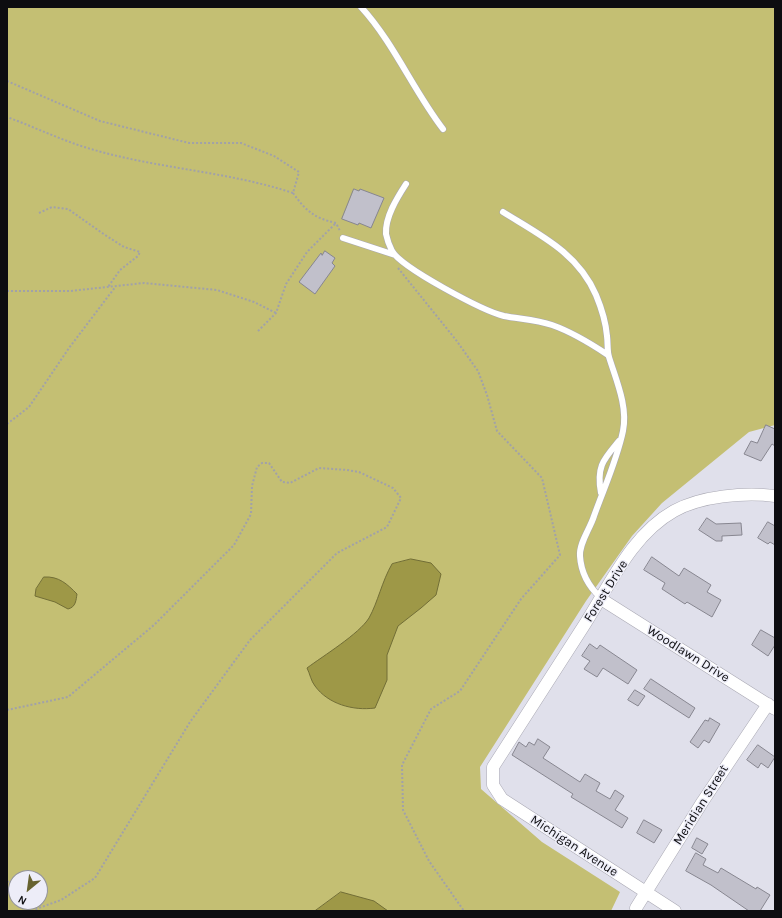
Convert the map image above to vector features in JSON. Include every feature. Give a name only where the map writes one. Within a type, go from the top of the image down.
[{"type":"street","name":"Forest Drive","points":[[493,767],[619,570],[643,536],[674,512],[691,504],[731,496],[775,496]]},
{"type":"street","name":"Woodlawn Drive","points":[[601,598],[771,707]]},
{"type":"street","name":"Meridian Street","points":[[636,908],[703,801],[771,707]]},
{"type":"street","name":"Michigan Avenue","points":[[493,767],[493,785],[502,799],[675,911]]},
{"type":"lane","points":[[361,7],[374,22],[426,108],[443,129]]},
{"type":"lane","points":[[406,184],[393,207],[388,221],[386,234],[393,252],[411,268],[456,295],[503,316],[551,325],[584,340],[608,355]]},
{"type":"lane","points":[[503,212],[562,249],[581,270],[596,296],[607,334],[608,355],[624,407],[624,430],[620,439],[616,460],[602,493],[580,555],[586,581],[592,590],[601,598]]},
{"type":"lane","points":[[343,238],[397,255]]},
{"type":"lane","points":[[602,493],[602,464],[607,455],[620,439]]},
{"type":"path","points":[[7,81],[100,121],[189,143],[241,143],[274,156],[299,172],[294,193]]},
{"type":"path","points":[[7,116],[97,151],[270,185],[294,193],[305,209],[325,220],[336,223],[343,238]]},
{"type":"path","points":[[39,213],[52,207],[68,209],[105,236],[124,247],[140,252],[138,256],[120,270],[108,287]]},
{"type":"path","points":[[258,331],[276,313],[286,284],[307,252],[336,223]]},
{"type":"path","points":[[387,252],[408,282],[456,340],[478,372],[487,394],[497,431],[542,478],[560,555],[521,599],[460,691],[431,709],[402,765],[403,810],[429,861],[464,911]]},
{"type":"path","points":[[7,291],[70,291],[144,283],[217,290],[254,302],[276,313]]},
{"type":"path","points":[[7,424],[29,407],[68,348],[116,286]]},
{"type":"path","points":[[7,710],[68,697],[154,626],[234,545],[252,514],[252,486],[257,467],[262,463],[269,462],[282,482],[290,483],[319,468],[359,472],[393,488],[401,498],[387,527],[337,553],[250,640],[190,722],[95,878],[61,900],[48,905]]},
{"type":"shaded area","points":[[7,7],[775,7],[775,425],[749,432],[662,503],[632,536],[586,601],[480,767],[481,789],[542,842],[620,892],[611,911],[7,911]]},
{"type":"shaded area","points":[[411,559],[431,563],[441,574],[436,595],[398,626],[387,655],[387,680],[375,708],[367,709],[350,707],[334,702],[320,692],[315,686],[307,668],[349,638],[364,624],[372,612],[385,577],[392,564]]},
{"type":"shaded area","points":[[44,577],[58,579],[77,594],[73,607],[68,609],[55,602],[35,596],[36,589]]},
{"type":"shaded area","points":[[341,892],[374,901],[388,911],[315,911]]},
{"type":"building","points":[[354,189],[359,191],[360,189],[384,198],[371,228],[359,223],[358,225],[342,219]]},
{"type":"building","points":[[325,251],[335,258],[332,263],[335,266],[315,294],[299,282],[321,253],[322,255]]},
{"type":"building","points":[[766,425],[775,429],[775,446],[772,444],[761,461],[744,454],[751,441],[757,443]]},
{"type":"building","points":[[707,518],[716,524],[741,523],[742,535],[722,536],[722,541],[716,541],[699,530]]},
{"type":"building","points":[[768,522],[775,526],[775,545],[770,542],[768,544],[758,538]]},
{"type":"building","points":[[652,557],[679,576],[684,568],[711,585],[707,592],[721,600],[712,617],[687,602],[685,604],[662,589],[665,583],[644,570]]},
{"type":"building","points":[[761,630],[775,638],[775,645],[768,656],[752,645]]},
{"type":"building","points":[[590,644],[597,649],[600,645],[637,670],[628,684],[603,668],[597,677],[584,669],[590,661],[582,656]]},
{"type":"building","points":[[651,679],[695,708],[689,718],[644,689]]},
{"type":"building","points":[[635,690],[645,696],[638,706],[628,700]]},
{"type":"building","points":[[710,718],[720,724],[709,743],[704,740],[698,748],[690,742],[705,720],[708,721]]},
{"type":"building","points":[[538,739],[550,747],[543,758],[580,782],[585,774],[600,783],[596,791],[610,799],[615,790],[624,796],[615,810],[628,818],[622,828],[571,797],[573,794],[512,755],[519,742],[526,747],[529,742],[534,745]]},
{"type":"building","points":[[758,745],[775,757],[768,768],[761,763],[758,768],[747,760]]},
{"type":"building","points":[[644,820],[662,830],[654,843],[637,833]]},
{"type":"building","points":[[697,838],[708,844],[702,854],[692,848]]},
{"type":"building","points":[[696,853],[706,859],[703,865],[718,873],[721,868],[756,889],[757,887],[770,895],[760,911],[749,911],[711,885],[686,871]]}]
